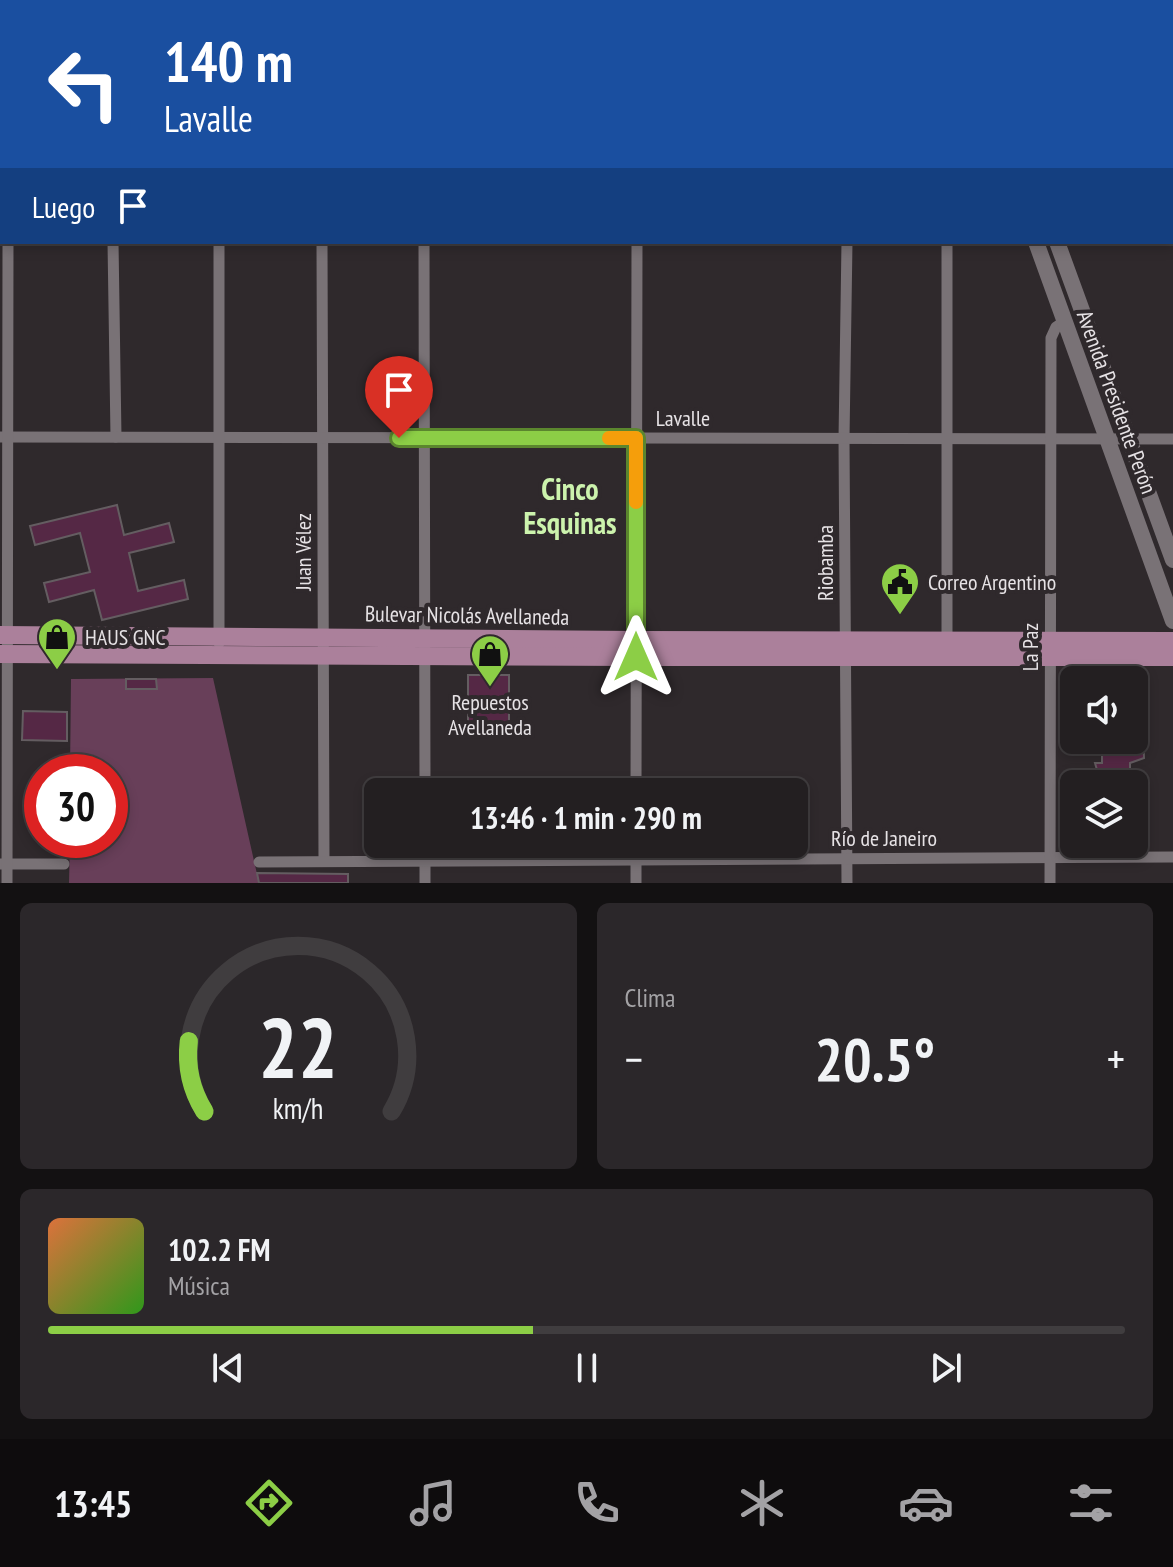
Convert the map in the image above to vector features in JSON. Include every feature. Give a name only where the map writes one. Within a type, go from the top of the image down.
[{"type":"main road","name":"Avenida Presidente Perón","points":[[1037,244],[1173,621]]},
{"type":"main road","name":"Avenida Presidente Perón","points":[[1058,244],[1173,560]]},
{"type":"main road","name":"Bulevar Nicolás Avellaneda","points":[[846,649],[947,640],[1173,657]]},
{"type":"main road","name":"Bulevar Nicolás Avellaneda","points":[[4,645],[846,649],[1050,648],[1173,641]]},
{"type":"street","points":[[7,883],[4,864],[4,437],[8,244]]},
{"type":"street","points":[[113,244],[116,437]]},
{"type":"street","points":[[219,244],[219,646]]},
{"type":"street","name":"Juan Vélez","points":[[322,244],[324,861]]},
{"type":"street","points":[[424,244],[425,778]]},
{"type":"street","points":[[636,778],[637,244]]},
{"type":"street","name":"Riobamba","points":[[847,244],[844,439],[847,883]]},
{"type":"street","points":[[947,244],[947,640]]},
{"type":"street","name":"La Paz","points":[[1050,883],[1051,338],[1056,327],[1065,321]]},
{"type":"street","name":"Lavalle","points":[[4,437],[1173,439]]},
{"type":"street","name":"Río de Janeiro","points":[[259,862],[1173,857]]},
{"type":"street","points":[[636,859],[636,883]]},
{"type":"street","points":[[425,861],[425,883]]},
{"type":"street","points":[[4,864],[64,864]]},
{"type":"shaded area","points":[[213,678],[259,883],[69,883],[70,858],[128,858],[128,754],[70,754],[71,679]]},
{"type":"building","points":[[117,505],[124,535],[169,523],[174,542],[129,553],[138,591],[184,580],[188,599],[102,620],[94,590],[49,602],[44,583],[90,572],[80,533],[35,545],[30,526]]},
{"type":"building","points":[[468,675],[509,675],[509,722],[506,722],[509,734],[464,736],[463,722],[468,722]]},
{"type":"building","points":[[126,679],[156,679],[157,689],[126,689]]},
{"type":"building","points":[[23,711],[67,712],[67,741],[22,740]]},
{"type":"building","points":[[1102,754],[1144,754],[1144,758],[1130,763],[1130,770],[1097,770],[1095,763],[1102,763]]},
{"type":"building","points":[[257,873],[348,874],[348,883],[259,883]]},
{"type":"slow traffic","points":[[609,438],[636,438],[636,502]]},
{"type":"place","name":"Correo Argentino","points":[[900,616]]},
{"type":"place","name":"HAUS GNC","points":[[57,671]]},
{"type":"place","name":"Repuestos Avellaneda","points":[[490,688]]},
{"type":"district","name":"Cinco Esquinas","points":[[570,507]]},
{"type":"route","points":[[399,438],[636,438],[636,657]]}]
